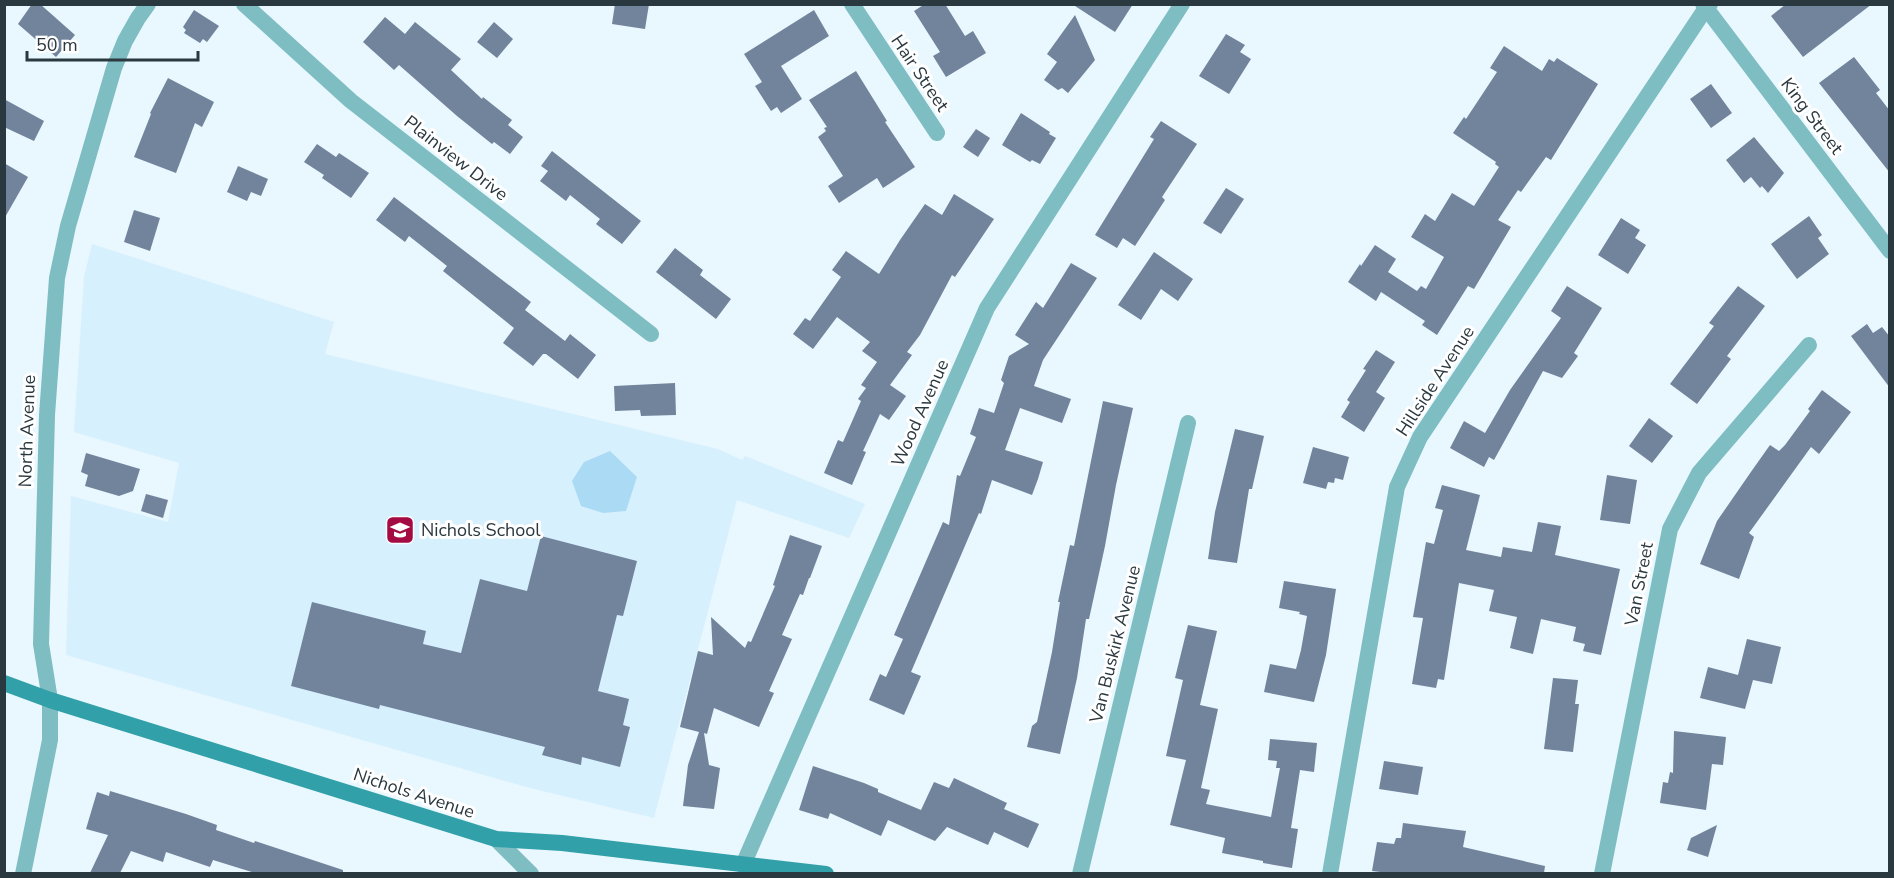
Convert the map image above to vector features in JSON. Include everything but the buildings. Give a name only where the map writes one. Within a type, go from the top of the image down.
[{"type":"main road","name":"Nichols Avenue","points":[[4,683],[50,700],[496,839],[562,843],[826,873]]},
{"type":"street","name":"North Avenue","points":[[23,873],[50,740],[50,700],[41,644],[47,415],[51,334],[57,278],[68,226],[114,68],[125,41],[148,4]]},
{"type":"street","name":"Plainview Drive","points":[[244,4],[351,101],[651,334]]},
{"type":"street","name":"Hair Street","points":[[852,4],[937,133]]},
{"type":"street","name":"Wood Avenue","points":[[743,865],[987,308],[1182,4]]},
{"type":"street","name":"King Street","points":[[1706,6],[1890,251]]},
{"type":"street","name":"Hillside Avenue","points":[[1330,873],[1397,487],[1420,437],[1706,6]]},
{"type":"street","name":"Van Street","points":[[1602,873],[1670,529],[1699,473],[1809,345]]},
{"type":"street","name":"Van Buskirk Avenue","points":[[1080,873],[1188,423]]},
{"type":"street","points":[[496,839],[531,873]]},
{"type":"shaded area","name":"Nichols School","points":[[92,244],[334,322],[325,354],[718,449],[742,460],[745,456],[865,504],[849,538],[737,500],[654,818],[526,787],[66,655],[71,496],[168,522],[179,463],[74,432],[84,277]]},
{"type":"shaded area","points":[[610,451],[637,477],[626,511],[603,513],[581,506],[572,481],[584,462]]},
{"type":"place","name":"Nichols School","points":[[400,530]]}]
